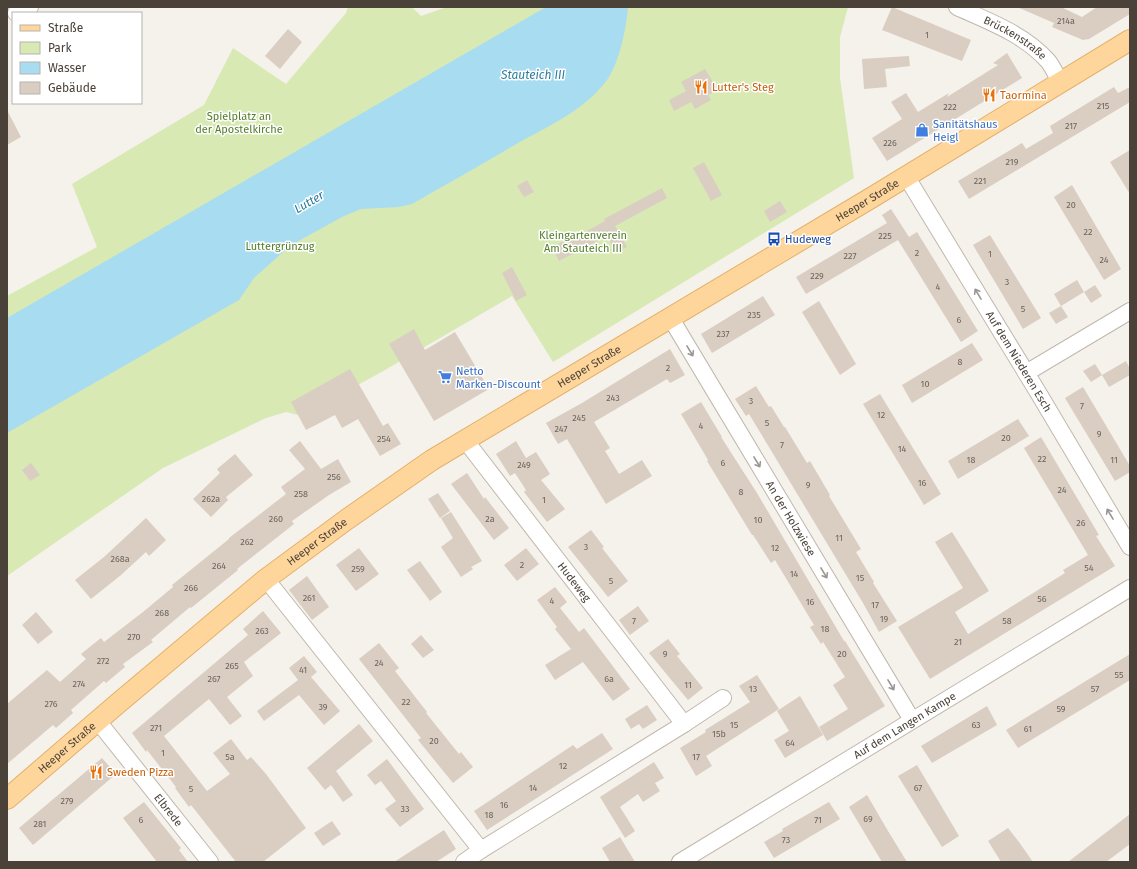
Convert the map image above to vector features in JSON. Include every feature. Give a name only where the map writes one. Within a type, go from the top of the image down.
[{"type":"main road","name":"Heeper Straße","points":[[7,799],[97,720],[266,579],[368,504],[432,460],[1130,40]]},
{"type":"street","points":[[18,12],[30,7]]},
{"type":"street","name":"Brückenstraße","points":[[957,7],[995,24],[1021,38],[1040,52],[1049,62],[1060,82]]},
{"type":"street","name":"Auf dem Niederen Esch","points":[[906,176],[1130,547]]},
{"type":"street","points":[[1026,373],[1130,311]]},
{"type":"street","name":"An der Holzwiese","points":[[670,317],[912,720]]},
{"type":"street","name":"Hudeweg","points":[[465,440],[684,724]]},
{"type":"street","points":[[266,579],[481,850]]},
{"type":"street","name":"Auf dem Langen Kampe","points":[[680,862],[1130,588]]},
{"type":"street","points":[[464,862],[723,698]]},
{"type":"street","name":"Elbrede","points":[[97,720],[210,862]]},
{"type":"green space","name":"Luttergrünzug","points":[[348,7],[412,7],[421,16],[447,7],[848,7],[840,37],[840,78],[854,178],[553,362],[512,296],[385,370],[302,416],[286,412],[266,418],[163,468],[7,576],[7,296],[97,247],[72,184],[204,105],[233,48],[286,84],[346,13]]},
{"type":"water","name":"Stauteich III","points":[[546,7],[628,7],[624,35],[612,72],[607,80],[589,100],[566,116],[412,204],[399,207],[361,209],[344,216],[291,245],[254,278],[239,300],[7,433],[7,318]]},
{"type":"building","points":[[892,7],[971,40],[962,61],[882,30]]},
{"type":"building","points":[[1017,7],[1061,7],[1082,17],[1097,7],[1130,7],[1130,14],[1089,39],[1083,40],[1052,27],[1054,23]]},
{"type":"building","points":[[288,29],[302,42],[280,69],[265,56]]},
{"type":"building","points":[[1007,53],[1022,78],[887,161],[872,138],[902,119],[891,102],[906,93],[918,112],[949,93],[947,97],[998,65],[993,63]]},
{"type":"building","points":[[909,56],[910,66],[885,69],[887,87],[864,89],[862,59]]},
{"type":"building","points":[[705,69],[718,90],[708,95],[711,100],[695,109],[691,102],[674,111],[669,100],[686,91],[681,82]]},
{"type":"building","points":[[1114,87],[1118,93],[1130,87],[1130,102],[969,199],[958,181],[1022,143],[1026,149],[1053,133],[1050,126]]},
{"type":"building","points":[[7,110],[21,137],[7,145]]},
{"type":"building","points":[[1130,150],[1130,194],[1110,162]]},
{"type":"building","points":[[704,162],[722,195],[711,201],[693,168]]},
{"type":"building","points":[[527,180],[534,192],[524,197],[517,186]]},
{"type":"building","points":[[1072,185],[1121,269],[1104,280],[1054,197]]},
{"type":"building","points":[[662,188],[667,198],[615,226],[627,247],[616,253],[607,236],[559,261],[552,247],[564,241],[565,243],[605,221],[604,219]]},
{"type":"building","points":[[780,201],[787,212],[770,222],[764,211]]},
{"type":"building","points":[[891,209],[909,237],[917,232],[978,331],[961,342],[898,240],[806,294],[796,277],[887,223],[882,215]]},
{"type":"building","points":[[990,235],[1041,318],[1023,329],[973,245]]},
{"type":"building","points":[[512,267],[527,295],[516,301],[502,273]]},
{"type":"building","points":[[1077,280],[1084,292],[1061,306],[1054,294]]},
{"type":"building","points":[[1095,285],[1102,296],[1091,303],[1084,292]]},
{"type":"building","points":[[763,296],[775,315],[712,353],[701,334]]},
{"type":"building","points":[[819,301],[856,364],[840,375],[802,312]]},
{"type":"building","points":[[1061,306],[1068,317],[1056,324],[1049,313]]},
{"type":"building","name":"Netto Marken-Discount","points":[[414,329],[425,350],[455,332],[489,389],[434,421],[389,344]]},
{"type":"building","points":[[972,343],[983,360],[912,403],[902,385]]},
{"type":"building","points":[[670,349],[685,375],[670,383],[667,379],[594,422],[610,448],[605,451],[619,474],[642,460],[652,476],[606,504],[567,439],[558,444],[546,423],[582,403]]},
{"type":"building","points":[[1126,361],[1130,369],[1130,375],[1109,387],[1102,375]]},
{"type":"building","points":[[1095,364],[1102,375],[1091,382],[1083,371]]},
{"type":"building","points":[[350,369],[383,426],[388,423],[401,444],[380,456],[358,419],[342,428],[335,415],[306,430],[291,402]]},
{"type":"building","points":[[756,386],[769,407],[771,406],[785,427],[807,463],[810,461],[861,549],[856,552],[874,582],[873,583],[897,621],[879,632],[749,414],[746,416],[735,399]]},
{"type":"building","points":[[1083,387],[1130,466],[1130,472],[1115,481],[1065,398]]},
{"type":"building","points":[[880,394],[941,494],[924,505],[863,404]]},
{"type":"building","points":[[701,402],[721,437],[757,493],[844,641],[885,706],[827,741],[819,727],[848,709],[833,685],[845,677],[823,642],[821,644],[810,627],[814,625],[775,560],[771,563],[752,535],[707,461],[708,460],[681,414]]},
{"type":"building","points":[[1018,419],[1029,436],[958,479],[948,461]]},
{"type":"building","points":[[1041,437],[1099,535],[1096,536],[1115,566],[930,679],[898,627],[963,588],[935,542],[952,532],[989,591],[955,612],[968,634],[1065,573],[1063,570],[1088,555],[1024,448]]},
{"type":"building","points":[[300,441],[321,469],[338,459],[351,482],[329,495],[292,521],[294,524],[191,608],[190,607],[151,640],[153,642],[123,664],[125,667],[106,683],[104,681],[71,710],[73,713],[56,728],[53,725],[7,764],[7,704],[47,670],[60,682],[86,659],[81,654],[101,638],[104,642],[143,612],[173,587],[172,585],[286,494],[281,487],[305,469],[289,450]]},
{"type":"building","points":[[516,441],[526,458],[536,452],[550,474],[541,480],[565,509],[547,522],[524,492],[526,490],[515,473],[510,476],[496,454]]},
{"type":"building","points":[[235,454],[253,475],[226,497],[228,500],[211,517],[193,499],[220,473],[217,469]]},
{"type":"building","points":[[31,463],[40,475],[30,481],[22,470]]},
{"type":"building","points":[[467,473],[484,499],[485,497],[509,528],[494,540],[451,484]]},
{"type":"building","points":[[438,493],[450,511],[440,518],[428,499]]},
{"type":"building","points":[[451,512],[482,561],[471,567],[473,569],[461,577],[441,547],[453,538],[441,518]]},
{"type":"building","points":[[146,518],[166,540],[149,556],[146,552],[121,575],[91,599],[75,580],[104,557]]},
{"type":"building","points":[[591,530],[604,547],[602,548],[628,581],[608,597],[568,547]]},
{"type":"building","points":[[359,548],[379,574],[356,591],[336,565]]},
{"type":"building","points":[[526,548],[539,564],[517,581],[504,565]]},
{"type":"building","points":[[420,561],[442,592],[430,601],[407,570]]},
{"type":"building","points":[[307,576],[329,607],[312,620],[289,590]]},
{"type":"building","points":[[555,587],[567,602],[560,608],[579,632],[584,628],[630,689],[613,701],[583,662],[555,680],[545,665],[571,649],[555,629],[557,627],[537,600]]},
{"type":"building","points":[[638,606],[649,621],[630,635],[619,620]]},
{"type":"building","points":[[263,611],[281,633],[244,662],[253,676],[227,697],[242,716],[230,725],[209,699],[164,736],[207,791],[230,774],[213,753],[231,739],[247,760],[251,757],[266,774],[306,828],[263,862],[236,862],[191,805],[189,807],[175,788],[176,787],[132,733],[248,635],[243,629]]},
{"type":"building","points":[[36,612],[53,632],[38,644],[22,625]]},
{"type":"building","points":[[421,635],[434,650],[423,658],[411,644]]},
{"type":"building","points":[[668,639],[680,654],[677,656],[703,688],[688,700],[649,653]]},
{"type":"building","points":[[379,643],[399,668],[395,671],[427,712],[426,713],[459,754],[461,752],[473,767],[453,783],[418,740],[421,738],[359,659]]},
{"type":"building","points":[[1130,654],[1130,680],[1018,748],[1006,730]]},
{"type":"building","points":[[304,656],[317,672],[311,677],[340,711],[324,725],[299,695],[264,721],[257,711],[298,680],[289,668]]},
{"type":"building","points":[[757,675],[779,709],[706,756],[712,766],[696,776],[680,748],[706,732],[705,730],[750,702],[739,686]]},
{"type":"building","points":[[800,696],[823,735],[785,758],[774,740],[789,731],[777,711]]},
{"type":"building","points":[[647,705],[657,720],[643,729],[639,724],[631,729],[625,719]]},
{"type":"building","points":[[987,706],[997,725],[932,763],[921,746]]},
{"type":"building","points":[[359,724],[373,741],[336,771],[353,795],[343,802],[331,785],[325,790],[307,768]]},
{"type":"building","points":[[602,733],[613,749],[487,830],[474,811],[573,745],[577,749]]},
{"type":"building","points":[[102,758],[116,774],[33,845],[19,828]]},
{"type":"building","points":[[387,759],[424,809],[400,827],[385,809],[396,801],[381,781],[375,785],[367,775]]},
{"type":"building","points":[[654,762],[664,778],[655,783],[660,791],[643,802],[638,794],[620,807],[635,831],[625,838],[600,797]]},
{"type":"building","points":[[917,765],[959,836],[942,847],[898,776]]},
{"type":"building","points":[[867,795],[907,862],[882,862],[849,807]]},
{"type":"building","points":[[144,802],[181,848],[179,850],[188,862],[157,862],[123,818]]},
{"type":"building","points":[[829,802],[840,819],[774,858],[764,842],[783,831],[782,829]]},
{"type":"building","points":[[1130,814],[1130,844],[1106,862],[1068,862]]},
{"type":"building","points":[[332,821],[341,834],[323,846],[314,833]]},
{"type":"building","points":[[1008,828],[1033,862],[1001,862],[988,841]]},
{"type":"building","points":[[444,830],[456,849],[436,862],[394,862]]},
{"type":"building","points":[[620,837],[635,862],[610,862],[602,848]]},
{"type":"place","name":"Lutter's Steg","points":[[701,87]]},
{"type":"place","name":"Taormina","points":[[989,95]]},
{"type":"place","name":"Sanitätshaus Heigl","points":[[922,130]]},
{"type":"place","name":"Hudeweg","points":[[774,239]]},
{"type":"place","name":"Netto Marken-Discount","points":[[445,377]]},
{"type":"place","name":"Sweden Pizza","points":[[96,772]]},
{"type":"park label","name":"Spielplatz an der Apostelkirche","points":[[239,122]]},
{"type":"park label","name":"Kleingartenverein Am Stauteich III","points":[[583,241]]},
{"type":"water label","name":"Lutter","points":[[309,202]]}]
